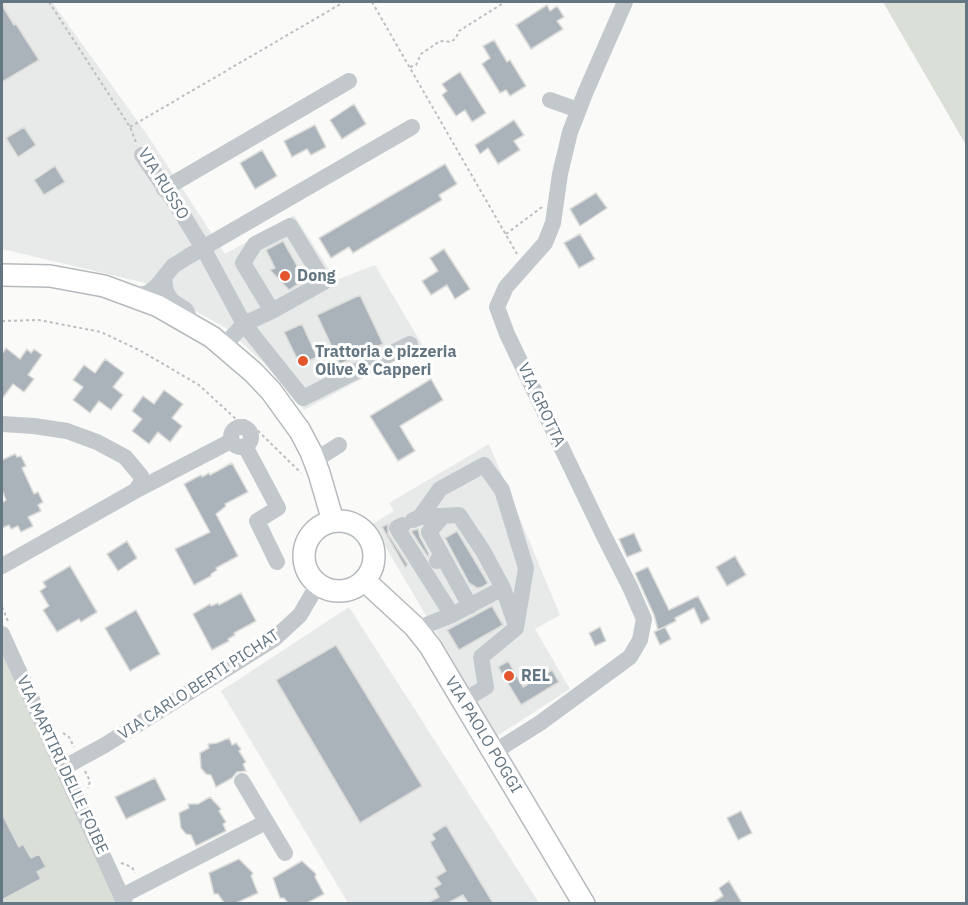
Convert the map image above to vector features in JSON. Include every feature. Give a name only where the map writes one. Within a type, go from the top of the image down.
[{"type":"main road","points":[[2,275],[26,274],[104,286],[133,296],[192,325],[231,352],[271,391],[300,431],[317,467],[333,521]]},
{"type":"main road","points":[[333,521],[349,522],[363,530],[371,543],[374,559],[364,580],[342,591],[325,589],[318,585],[309,576],[304,565],[303,554],[306,542],[313,532],[333,521]]},
{"type":"main road","name":"VIA PAOLO POGGI","points":[[364,580],[416,629],[430,646],[584,903]]},
{"type":"street","name":"VIA GROTTA","points":[[494,752],[540,723],[630,657],[640,640],[644,619],[507,334],[497,307],[506,287],[546,243],[553,224],[560,174],[570,132],[625,2]]},
{"type":"street","points":[[164,189],[349,81]]},
{"type":"street","points":[[550,100],[578,110]]},
{"type":"street","points":[[133,296],[148,293],[173,266],[202,248],[412,127]]},
{"type":"street","name":"VIA RUSSO","points":[[142,155],[202,248],[244,324],[303,398],[410,344]]},
{"type":"street","points":[[232,336],[244,324],[272,311],[324,282],[290,226],[255,244],[243,263],[272,311]]},
{"type":"street","points":[[164,278],[166,292],[172,301],[186,310],[192,325]]},
{"type":"street","points":[[2,424],[67,431],[97,442],[125,457],[135,466],[141,476],[141,483],[135,491]]},
{"type":"street","points":[[2,565],[135,491],[238,443],[278,508],[257,521],[277,562]]},
{"type":"street","points":[[317,467],[339,446]]},
{"type":"street","points":[[463,701],[486,687],[481,657],[516,627],[526,568],[502,490],[484,465],[440,489],[412,520],[397,528],[433,563],[470,606]]},
{"type":"street","points":[[412,520],[459,515],[483,551],[503,588],[516,627]]},
{"type":"street","points":[[443,516],[429,532],[433,563],[452,615]]},
{"type":"street","name":"VIA CARLO BERTI PICHAT","points":[[63,768],[105,745],[274,639],[300,615],[318,585]]},
{"type":"street","points":[[416,629],[452,615],[503,588]]},
{"type":"street","name":"VIA MARTIRI DELLE FOIBE","points":[[2,634],[123,900],[266,822]]},
{"type":"street","points":[[242,782],[285,853]]},
{"type":"path","name":"VIA RUSSO","points":[[49,2],[130,127],[142,155]]},
{"type":"path","points":[[130,127],[344,2]]},
{"type":"path","points":[[372,2],[525,266]]},
{"type":"path","points":[[410,67],[416,65],[421,54],[440,41],[451,42],[459,31],[505,2]]},
{"type":"path","points":[[506,234],[558,195]]},
{"type":"path","points":[[2,321],[39,320],[101,332],[141,351],[199,385],[237,420],[250,423],[305,477],[317,467]]},
{"type":"shaded area","points":[[2,2],[52,2],[146,133],[225,254],[294,215],[336,280],[375,265],[423,346],[304,410],[270,369],[226,328],[145,283],[2,249]]},
{"type":"shaded area","points":[[883,2],[966,2],[966,145]]},
{"type":"shaded area","points":[[489,444],[560,615],[535,629],[570,689],[497,736],[372,524],[394,511],[389,503]]},
{"type":"shaded area","points":[[349,607],[539,903],[348,903],[221,691]]},
{"type":"shaded area","points":[[2,651],[120,903],[2,903]]},
{"type":"building","points":[[2,5],[39,60],[2,82]]},
{"type":"building","points":[[547,5],[550,11],[557,6],[564,17],[557,21],[563,29],[531,49],[516,25]]},
{"type":"building","points":[[494,40],[507,62],[510,60],[526,86],[510,96],[506,90],[500,93],[482,64],[490,58],[483,46]]},
{"type":"building","points":[[460,72],[486,113],[472,122],[465,110],[456,116],[442,95],[447,91],[442,84]]},
{"type":"building","points":[[354,104],[366,124],[342,139],[330,120]]},
{"type":"building","points":[[514,120],[524,135],[514,141],[520,150],[498,164],[488,148],[480,154],[475,145]]},
{"type":"building","points":[[315,125],[326,147],[311,155],[307,149],[292,157],[284,141]]},
{"type":"building","points":[[24,127],[36,145],[18,157],[6,138]]},
{"type":"building","points":[[262,150],[277,176],[255,189],[240,163]]},
{"type":"building","points":[[445,164],[457,184],[439,195],[442,200],[353,253],[349,247],[331,258],[319,238]]},
{"type":"building","points":[[55,166],[65,182],[44,195],[34,180]]},
{"type":"building","points":[[596,193],[607,208],[580,226],[570,209]]},
{"type":"building","points":[[580,234],[595,259],[579,268],[564,243]]},
{"type":"building","points":[[283,241],[305,280],[289,290],[270,270],[275,268],[266,250]]},
{"type":"building","points":[[444,249],[470,289],[455,299],[447,285],[431,295],[422,281],[438,271],[430,258]]},
{"type":"building","points":[[360,295],[383,344],[340,364],[317,315]]},
{"type":"building","points":[[302,324],[317,357],[300,365],[284,332]]},
{"type":"building","points":[[6,348],[20,359],[27,349],[31,353],[34,349],[42,355],[28,375],[34,379],[24,392],[13,384],[2,399],[2,354]]},
{"type":"building","points":[[105,359],[124,373],[113,387],[123,395],[111,410],[99,401],[90,413],[73,400],[83,387],[73,380],[84,365],[95,373]]},
{"type":"building","points":[[431,379],[443,400],[400,426],[415,451],[398,461],[370,416]]},
{"type":"building","points":[[164,390],[183,404],[172,418],[182,426],[170,442],[158,432],[149,444],[132,431],[142,419],[132,411],[143,396],[154,404]]},
{"type":"building","points":[[15,454],[17,457],[21,456],[26,466],[22,468],[34,494],[38,492],[43,502],[38,505],[41,511],[28,517],[33,526],[21,532],[18,526],[11,529],[9,525],[2,528],[2,503],[6,500],[2,490],[2,460]]},
{"type":"building","points":[[232,463],[248,492],[225,504],[226,506],[216,514],[238,556],[216,568],[217,570],[211,576],[194,585],[175,549],[210,532],[184,484],[201,475],[202,477],[209,473],[210,475]]},
{"type":"building","points":[[388,524],[388,534],[408,565],[405,567],[382,527]]},
{"type":"building","points":[[418,529],[429,554],[428,557],[411,531]]},
{"type":"building","points":[[457,531],[488,583],[482,587],[477,588],[469,583],[445,538]]},
{"type":"building","points":[[634,533],[642,551],[627,557],[619,539]]},
{"type":"building","points":[[127,541],[137,558],[118,571],[107,554]]},
{"type":"building","points":[[735,556],[746,575],[727,586],[716,567]]},
{"type":"building","points":[[70,566],[97,612],[57,632],[43,610],[49,606],[40,591],[46,587],[43,582]]},
{"type":"building","points":[[648,567],[669,610],[698,596],[710,619],[701,624],[694,608],[658,630],[654,615],[635,573]]},
{"type":"building","points":[[241,593],[256,621],[234,633],[235,635],[228,639],[229,641],[212,650],[193,614],[210,604],[211,606],[218,603],[219,605]]},
{"type":"building","points":[[492,606],[503,625],[459,650],[447,630]]},
{"type":"building","points":[[136,610],[160,654],[130,671],[105,628]]},
{"type":"building","points":[[600,627],[606,641],[595,646],[589,633]]},
{"type":"building","points":[[665,627],[671,639],[660,645],[654,632]]},
{"type":"building","points":[[336,645],[422,786],[360,823],[276,680]]},
{"type":"building","points":[[508,661],[523,687],[552,670],[559,682],[521,705],[498,667]]},
{"type":"building","points":[[229,738],[232,745],[236,743],[241,749],[239,751],[246,762],[243,764],[246,771],[237,772],[232,778],[216,787],[211,775],[206,774],[201,768],[200,753],[209,748],[208,744]]},
{"type":"building","points":[[155,778],[166,800],[126,819],[115,797]]},
{"type":"building","points":[[210,797],[221,809],[219,811],[226,822],[223,824],[226,831],[196,846],[191,835],[186,834],[181,828],[179,813],[189,808],[188,804],[198,804]]},
{"type":"building","points":[[741,811],[752,833],[738,840],[727,818]]},
{"type":"building","points":[[2,814],[19,847],[23,844],[31,858],[39,854],[46,867],[37,872],[41,879],[2,900]]},
{"type":"building","points":[[446,825],[493,903],[468,903],[463,895],[448,903],[427,903],[439,897],[434,888],[441,884],[436,877],[446,871],[430,842],[435,839],[432,834]]},
{"type":"building","points":[[239,859],[253,873],[251,876],[258,893],[236,903],[224,903],[218,894],[214,894],[209,873]]},
{"type":"building","points":[[302,861],[316,874],[315,877],[324,894],[307,903],[288,903],[284,898],[280,898],[273,878]]},
{"type":"building","points":[[729,881],[742,903],[712,903],[723,896],[719,888]]},
{"type":"place","name":"Dong","points":[[285,276]]},
{"type":"place","name":"Trattoria e pizzeria Olive & Capperi","points":[[303,361]]},
{"type":"place","name":"REL","points":[[509,676]]}]
